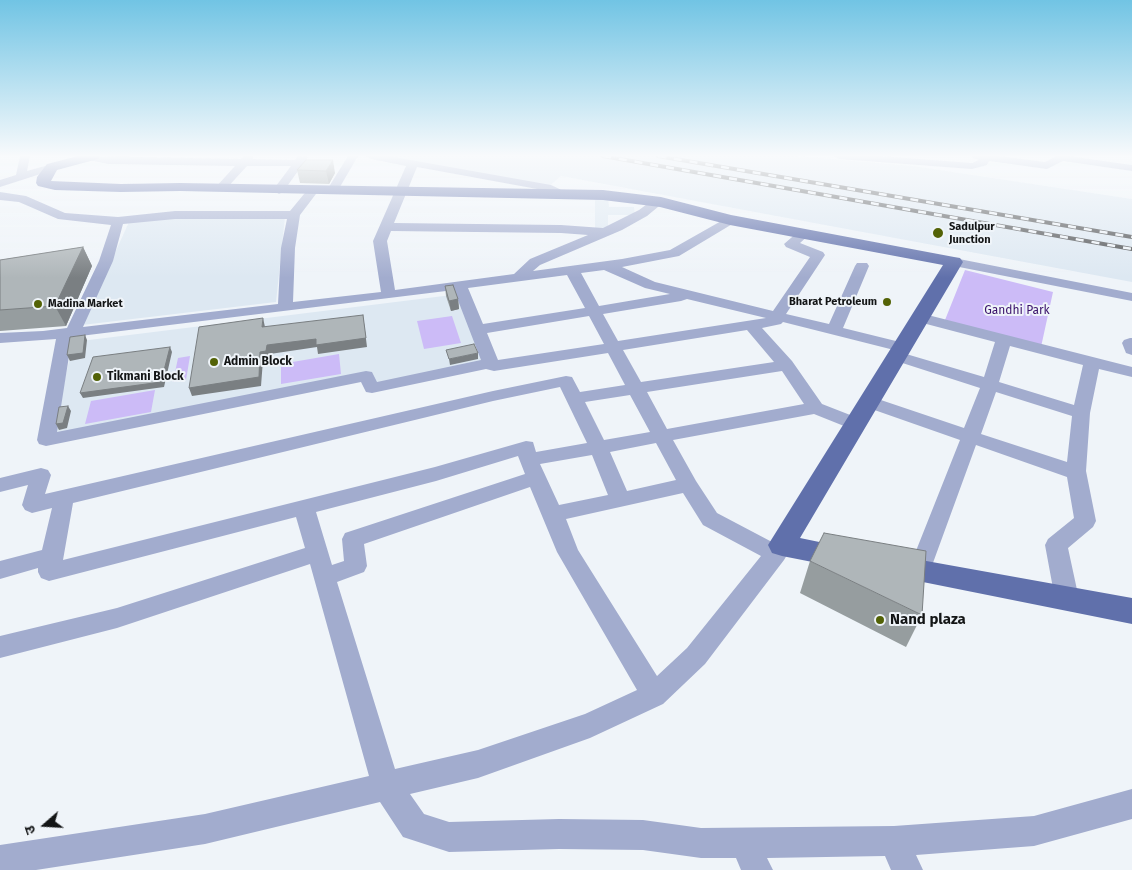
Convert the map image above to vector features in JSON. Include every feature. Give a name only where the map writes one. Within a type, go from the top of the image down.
[{"type":"main road","points":[[616,197],[658,202],[730,220],[954,262],[779,550],[919,571],[1132,611]]},
{"type":"street","points":[[4,197],[22,199],[62,216],[103,221],[175,215],[294,215]]},
{"type":"street","points":[[0,203],[27,197]]},
{"type":"street","points":[[285,306],[288,248],[294,215],[308,197]]},
{"type":"street","points":[[389,295],[380,241],[398,197]]},
{"type":"street","points":[[517,278],[535,262],[643,213],[658,202]]},
{"type":"street","points":[[0,338],[69,332],[389,295],[605,265],[674,253],[730,220]]},
{"type":"street","points":[[118,221],[106,261],[69,332],[46,440],[366,376],[372,388],[492,363],[460,286]]},
{"type":"street","points":[[385,227],[561,229],[604,232]]},
{"type":"street","points":[[486,364],[494,366],[751,325],[781,318],[818,255],[791,244],[804,234]]},
{"type":"street","points":[[954,262],[1132,296]]},
{"type":"street","points":[[605,265],[650,285],[834,331],[990,385],[1081,413]]},
{"type":"street","points":[[834,331],[862,266]]},
{"type":"street","points":[[0,860],[205,829],[478,764],[590,725],[654,695],[696,656],[779,550],[710,519],[688,485],[614,347],[592,311],[572,270]]},
{"type":"street","points":[[478,330],[690,295]]},
{"type":"street","points":[[920,318],[1132,372]]},
{"type":"street","points":[[751,325],[786,365],[816,408]]},
{"type":"street","points":[[919,571],[990,385],[1004,339]]},
{"type":"street","points":[[1132,343],[1130,343],[1132,350]]},
{"type":"street","points":[[1067,599],[1056,544],[1085,521],[1077,473],[1081,413],[1092,361]]},
{"type":"street","points":[[574,398],[786,365]]},
{"type":"street","points":[[0,485],[41,475],[32,505],[529,388],[566,381],[598,447],[620,499]]},
{"type":"street","points":[[869,402],[1077,473]]},
{"type":"street","points":[[324,576],[356,566],[353,539],[532,469],[598,447],[816,408],[856,424]]},
{"type":"street","points":[[64,498],[50,572],[436,474],[526,447],[532,469],[568,552],[654,695]]},
{"type":"street","points":[[553,514],[688,485]]},
{"type":"street","points":[[304,508],[386,786],[414,826],[448,837],[559,834],[643,835],[701,843],[894,840],[1034,831],[1132,804]]},
{"type":"street","points":[[0,647],[117,618],[317,553]]},
{"type":"street","points":[[0,570],[52,556]]},
{"type":"street","points":[[894,840],[907,870]]},
{"type":"street","points":[[744,842],[757,870]]},
{"type":"shaded area","points":[[672,197],[1116,197],[1132,199],[1132,282]]},
{"type":"shaded area","points":[[595,198],[608,198],[609,207],[634,207],[635,215],[608,215],[608,228],[595,228]]},
{"type":"shaded area","points":[[285,217],[276,302],[82,325],[129,222],[168,218]]},
{"type":"shaded area","points":[[460,294],[486,361],[376,386],[372,372],[53,435],[73,342]]},
{"type":"green space","name":"Gandhi Park","points":[[965,270],[1053,292],[1041,347],[945,320]]},
{"type":"green space","points":[[452,316],[461,343],[424,349],[417,321]]},
{"type":"green space","points":[[339,354],[341,374],[281,384],[281,364]]},
{"type":"green space","points":[[190,356],[186,380],[173,382],[178,358]]},
{"type":"green space","points":[[155,390],[151,412],[85,424],[91,401]]},
{"type":"building","points":[[83,247],[55,306],[0,310],[0,260]]},
{"type":"building","points":[[453,285],[458,299],[449,301],[445,286]]},
{"type":"building","points":[[363,315],[366,338],[316,345],[316,339],[267,345],[266,351],[260,352],[259,377],[189,388],[199,327],[263,318],[262,327]]},
{"type":"building","points":[[85,335],[83,353],[67,355],[70,337]]},
{"type":"building","points":[[474,344],[478,353],[449,359],[446,350]]},
{"type":"building","points":[[170,347],[161,382],[80,393],[93,357]]},
{"type":"building","points":[[68,406],[63,423],[56,424],[59,407]]},
{"type":"building","points":[[824,533],[926,551],[922,615],[810,561]]},
{"type":"railway","points":[[834,197],[1132,249]]},
{"type":"railway","points":[[896,197],[1132,237]]},
{"type":"place","name":"Sadulpur Junction","points":[[938,233]]},
{"type":"place","name":"Bharat Petroleum","points":[[887,302]]},
{"type":"place","name":"Madina Market","points":[[38,304]]},
{"type":"place","name":"Admin Block","points":[[214,362]]},
{"type":"place","name":"Tikmani Block","points":[[97,377]]},
{"type":"place","name":"Nand plaza","points":[[880,620]]}]
